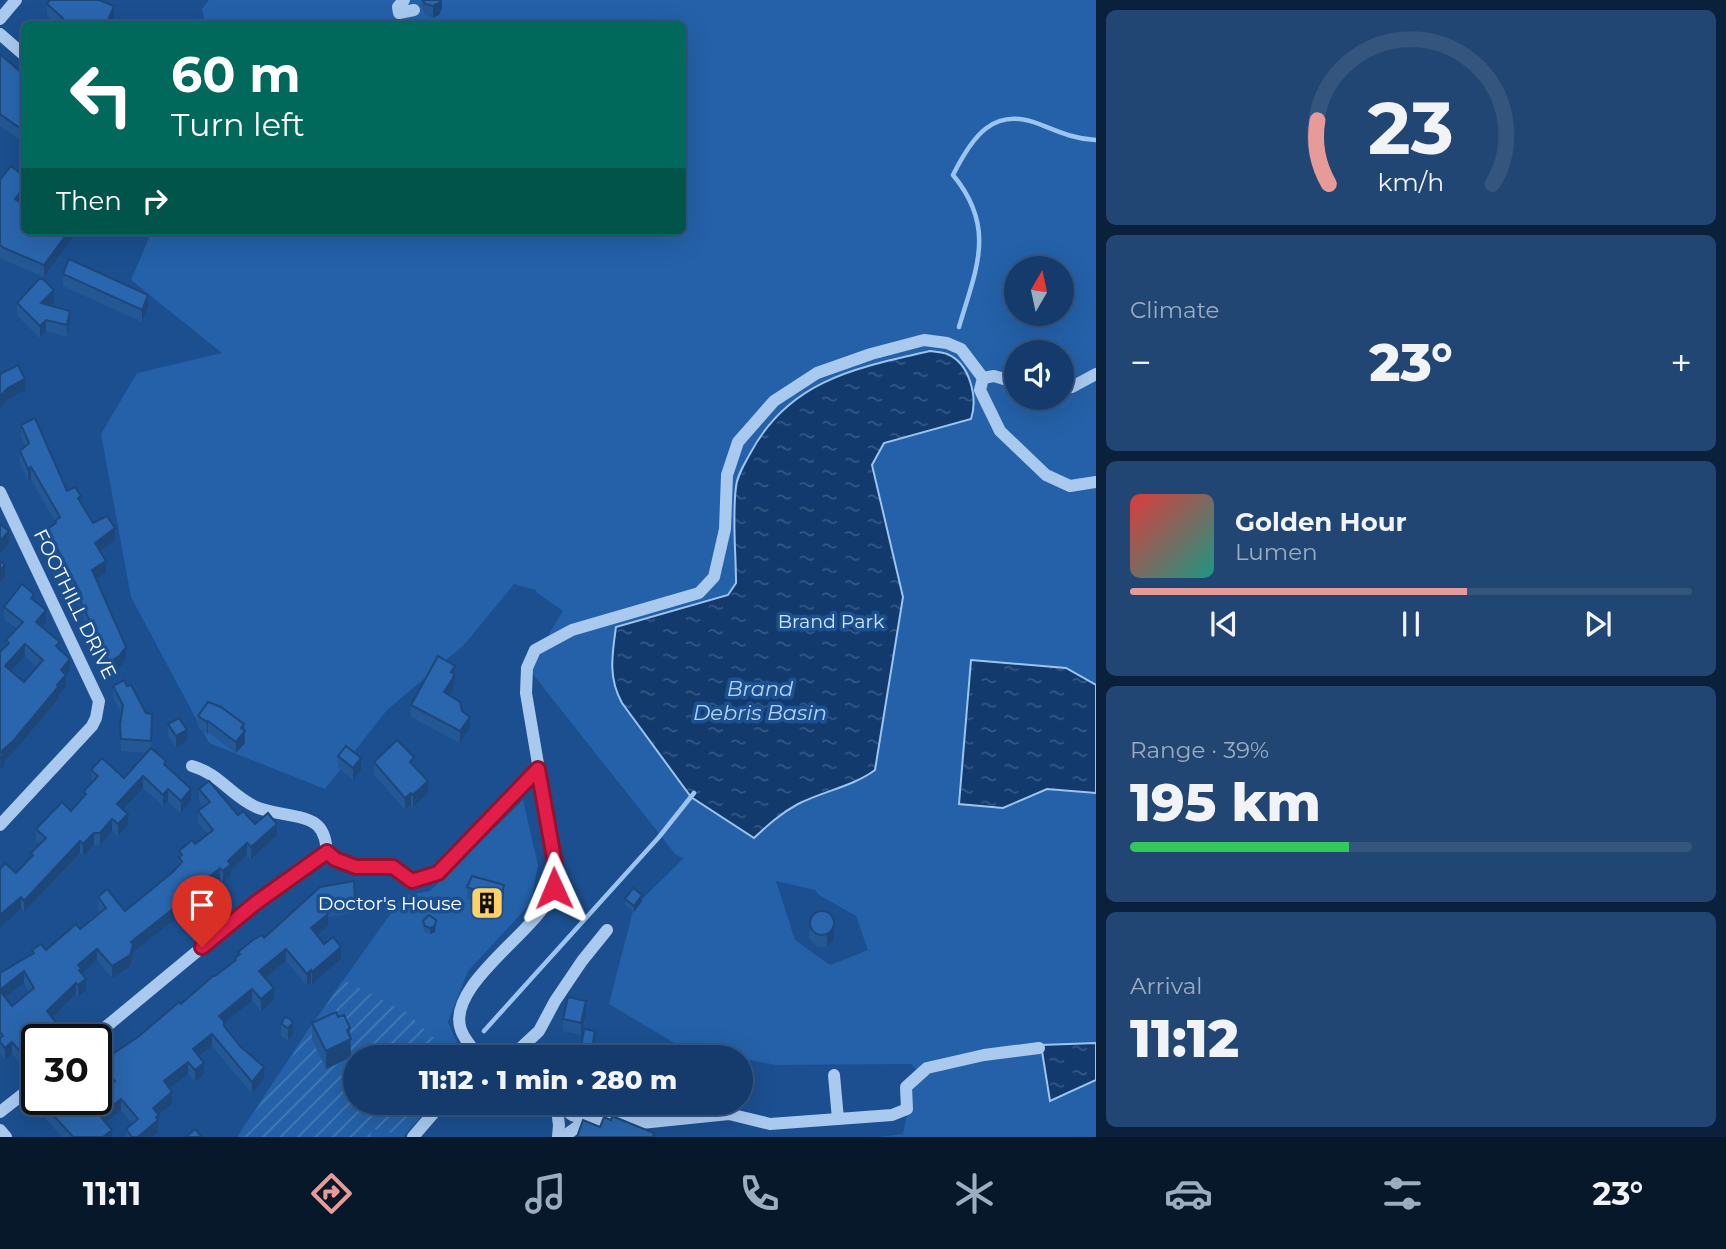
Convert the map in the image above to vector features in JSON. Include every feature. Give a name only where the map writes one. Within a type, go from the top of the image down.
[{"type":"street","points":[[0,19],[16,0]]},
{"type":"street","points":[[404,0],[398,7],[399,13],[414,10]]},
{"type":"street","points":[[0,34],[21,52]]},
{"type":"street","points":[[470,1045],[460,1029],[460,1011],[472,985],[543,908],[554,888],[555,864],[526,692],[527,668],[535,650],[572,630],[699,593],[714,577],[721,554],[727,475],[738,442],[774,401],[817,373],[924,340],[961,349],[983,379]]},
{"type":"street","points":[[1074,386],[1096,374]]},
{"type":"street","points":[[983,379],[994,376],[1004,379]]},
{"type":"street","points":[[983,379],[980,390],[1000,431],[1046,475],[1070,486],[1096,482]]},
{"type":"street","name":"FOOTHILL DRIVE","points":[[0,492],[96,692],[99,709],[92,726],[0,825]]},
{"type":"street","points":[[192,766],[217,777],[255,807],[311,821],[319,826],[327,852],[335,859],[356,867],[393,867],[412,881],[438,873],[538,769]]},
{"type":"street","points":[[109,1024],[231,923],[327,852]]},
{"type":"street","points":[[523,1045],[538,1031],[582,961],[607,930]]},
{"type":"street","points":[[572,1115],[587,1120],[641,1123],[729,1114],[770,1124],[892,1115],[907,1109],[906,1087],[927,1068],[984,1055],[1039,1048]]},
{"type":"street","points":[[834,1075],[838,1119]]},
{"type":"street","points":[[0,1112],[21,1096]]},
{"type":"street","points":[[413,1137],[432,1115]]},
{"type":"street","points":[[558,1115],[561,1137],[587,1120]]},
{"type":"street","points":[[0,1130],[5,1137]]},
{"type":"green space","name":"Brand Park","points":[[209,0],[1096,0],[1096,1137],[879,1137],[903,1134],[916,1069],[911,1064],[776,1065],[753,1061],[753,1045],[678,1045],[609,1004],[634,907],[684,858],[676,855],[528,668],[563,611],[536,590],[514,584],[464,645],[387,710],[325,789],[209,743],[131,597],[101,434],[137,373],[222,353],[131,280],[150,235],[686,235],[686,21],[204,21],[202,9]],"holes":[[[776,881],[815,890],[856,916],[868,950],[830,965],[795,940]]]},
{"type":"green space","points":[[523,800],[538,865],[531,903],[468,971],[448,1022],[458,1045],[343,1045],[343,1115],[422,1115],[403,1137],[237,1137],[306,1033],[403,896],[430,891]]},
{"type":"green space","points":[[343,980],[406,1012],[442,1045],[343,1045],[343,1115],[412,1115],[395,1134],[373,1129],[370,1137],[246,1137],[240,1134]]},
{"type":"water","name":"Brand Debris Basin","points":[[930,351],[947,354],[967,373],[973,392],[973,411],[971,419],[884,443],[872,465],[903,597],[875,770],[857,781],[798,804],[780,815],[754,838],[691,797],[622,703],[613,675],[612,657],[616,627],[728,595],[736,583],[734,511],[738,478],[767,428],[785,408],[805,393],[851,371]]},
{"type":"water","points":[[971,660],[1066,668],[1096,685],[1096,793],[1047,789],[1003,808],[959,804]]},
{"type":"water","points":[[1096,1043],[1096,1080],[1050,1101],[1041,1045]]},
{"type":"building","points":[[50,0],[99,0],[114,6],[110,21],[62,21],[63,18],[47,4]]},
{"type":"building","points":[[423,0],[440,0],[433,6],[425,4]]},
{"type":"building","points":[[0,54],[21,72],[21,129],[0,114]]},
{"type":"building","points":[[11,166],[21,174],[21,191],[15,199],[21,203],[21,235],[66,235],[44,265],[0,245],[0,180]]},
{"type":"building","points":[[69,259],[148,295],[142,310],[63,274]]},
{"type":"building","points":[[39,279],[43,279],[54,290],[41,303],[70,311],[67,325],[46,320],[40,326],[17,303]]},
{"type":"building","points":[[18,365],[25,379],[8,388],[0,396],[0,374]]},
{"type":"building","points":[[35,418],[67,491],[75,487],[81,496],[78,498],[93,523],[107,516],[115,528],[95,543],[106,561],[92,570],[126,647],[119,656],[109,662],[78,596],[81,594],[47,529],[60,517],[31,467],[28,469],[20,451],[29,443],[21,425]]},
{"type":"building","points":[[0,524],[9,531],[0,541]]},
{"type":"building","points":[[22,584],[34,594],[31,598],[46,610],[36,622],[60,642],[56,646],[70,659],[61,670],[66,675],[57,685],[59,686],[1,752],[4,755],[0,758],[0,652],[9,643],[6,640],[23,622],[4,607]],"holes":[[[25,644],[43,660],[24,682],[5,666]]]},
{"type":"building","points":[[438,656],[455,666],[451,672],[454,674],[453,678],[444,692],[460,702],[462,711],[470,717],[460,731],[411,705]]},
{"type":"building","points":[[124,680],[127,686],[131,685],[146,713],[152,714],[151,741],[121,739],[123,705],[113,686]]},
{"type":"building","points":[[208,702],[221,707],[244,724],[241,728],[245,731],[236,742],[198,716]]},
{"type":"building","points":[[179,718],[187,730],[176,736],[168,724]]},
{"type":"building","points":[[397,740],[414,757],[410,762],[428,781],[413,795],[411,793],[405,798],[374,762]]},
{"type":"building","points":[[346,746],[361,758],[353,768],[338,756]]},
{"type":"building","points":[[151,748],[191,789],[181,801],[168,789],[163,795],[143,776],[117,804],[128,814],[118,824],[112,819],[100,833],[94,833],[83,844],[80,841],[24,901],[21,897],[0,915],[0,869],[5,863],[16,873],[33,855],[31,853],[46,838],[36,829],[62,802],[71,811],[86,794],[83,792],[98,776],[91,770],[102,758],[124,778]]},
{"type":"building","points":[[209,781],[238,815],[243,811],[255,824],[268,813],[277,824],[251,847],[247,843],[228,861],[231,864],[223,871],[220,868],[131,942],[133,945],[130,955],[112,966],[97,949],[78,965],[86,979],[78,985],[76,983],[47,1011],[57,1024],[21,1024],[21,1053],[12,1042],[5,1048],[0,1042],[3,1036],[0,1032],[0,991],[12,1006],[34,988],[24,971],[0,990],[0,973],[34,953],[32,950],[41,944],[46,950],[76,924],[80,929],[106,908],[98,897],[107,889],[125,911],[174,871],[182,862],[179,851],[192,840],[195,844],[213,830],[198,811],[210,802],[199,789]]},
{"type":"building","points":[[472,876],[504,885],[499,904],[496,906],[476,900],[478,895],[471,893],[473,889],[467,887]]},
{"type":"building","points":[[354,881],[355,901],[321,906],[328,914],[311,928],[324,944],[333,937],[341,947],[307,974],[286,949],[259,971],[274,988],[261,999],[252,989],[219,1016],[240,1046],[264,1067],[252,1082],[212,1034],[193,1049],[204,1063],[195,1070],[188,1062],[164,1081],[172,1092],[153,1108],[159,1115],[156,1117],[158,1120],[138,1137],[132,1137],[126,1129],[138,1119],[121,1099],[112,1106],[112,1083],[115,1081],[112,1078],[112,1054],[236,960],[240,954],[238,952],[253,940],[262,935],[264,938],[320,887]]},
{"type":"building","points":[[633,888],[642,895],[634,906],[625,899]]},
{"type":"building","points":[[822,911],[833,918],[834,923],[827,934],[822,935],[811,928],[810,923],[817,912]]},
{"type":"building","points":[[429,915],[436,920],[435,926],[430,928],[425,926],[423,921]]},
{"type":"building","points":[[568,997],[586,1001],[581,1023],[563,1019]]},
{"type":"building","points":[[336,1012],[338,1017],[344,1015],[350,1028],[347,1030],[351,1039],[326,1051],[312,1023]]},
{"type":"building","points":[[285,1017],[293,1023],[288,1028],[281,1024]]},
{"type":"building","points":[[584,1029],[595,1031],[593,1045],[581,1045]]},
{"type":"building","points":[[53,1115],[101,1115],[112,1130],[103,1137],[73,1137]]},
{"type":"building","points":[[612,1116],[654,1133],[655,1137],[577,1137],[583,1120],[600,1127],[604,1117],[611,1120]]},
{"type":"building","points":[[195,1129],[202,1137],[186,1137]]},
{"type":"waterway","points":[[959,327],[976,267],[979,231],[967,194],[953,175],[976,137],[997,122],[1023,119],[1074,137],[1096,140]]},
{"type":"waterway","points":[[484,1031],[659,837],[694,793]]},
{"type":"place","name":"Doctor's House","points":[[487,903]]},
{"type":"route","points":[[202,947],[257,902],[327,852],[335,859],[356,867],[393,867],[412,881],[438,873],[538,769],[555,864],[554,888]]}]
